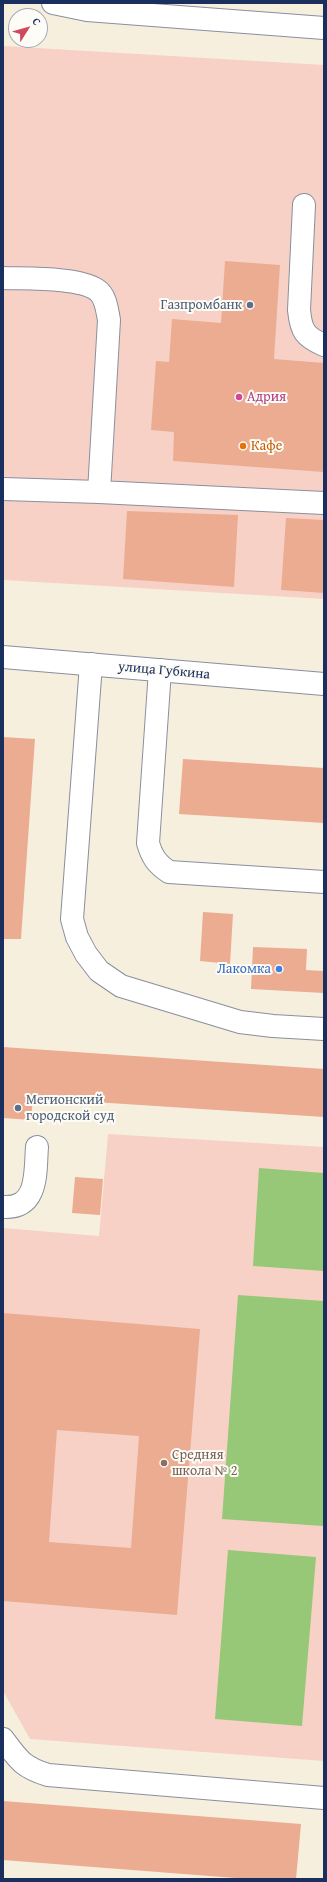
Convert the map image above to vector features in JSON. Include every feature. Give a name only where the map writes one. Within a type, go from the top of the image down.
[{"type":"main road","points":[[53,3],[87,10],[324,28]]},
{"type":"main road","points":[[304,205],[299,310],[301,327],[310,339],[324,345]]},
{"type":"main road","points":[[3,278],[81,283],[98,290],[105,302],[109,320],[99,492]]},
{"type":"main road","points":[[3,489],[324,503]]},
{"type":"main road","name":"улица Губкина","points":[[3,657],[324,684]]},
{"type":"main road","points":[[91,664],[72,919],[76,937],[86,954],[99,971],[121,986],[240,1022],[272,1026],[324,1029]]},
{"type":"main road","points":[[160,670],[148,843],[151,855],[158,864],[169,872],[324,882]]},
{"type":"main road","points":[[3,1207],[13,1208],[24,1202],[31,1194],[35,1184],[37,1147]]},
{"type":"main road","points":[[3,1738],[16,1758],[30,1770],[48,1775],[324,1798]]},
{"type":"shaded area","points":[[3,46],[8,46],[8,48],[37,48],[324,65],[324,599],[3,580]]},
{"type":"shaded area","name":"Средняя школа № 2","points":[[108,1134],[324,1147],[324,1761],[30,1739],[3,1691],[3,1228],[99,1236]]},
{"type":"green space","points":[[259,1168],[324,1173],[324,1271],[253,1266]]},
{"type":"green space","points":[[238,1295],[324,1301],[323,1526],[222,1519]]},
{"type":"green space","points":[[228,1550],[316,1557],[302,1726],[215,1719]]},
{"type":"building","name":"Адрия","points":[[225,261],[280,265],[274,359],[324,363],[324,472],[173,461],[174,432],[151,430],[156,361],[169,362],[172,319],[221,323]]},
{"type":"building","points":[[127,511],[238,515],[234,587],[123,579]]},
{"type":"building","points":[[286,518],[324,520],[324,593],[281,590]]},
{"type":"building","points":[[3,737],[35,739],[21,939],[3,939]]},
{"type":"building","points":[[183,759],[324,768],[324,823],[179,814]]},
{"type":"building","points":[[203,912],[233,914],[230,964],[200,961]]},
{"type":"building","name":"Лакомка","points":[[253,947],[307,949],[306,970],[324,971],[324,993],[251,989]]},
{"type":"building","points":[[3,1047],[324,1069],[324,1117],[33,1098],[31,1120],[3,1118]]},
{"type":"building","points":[[75,1177],[103,1179],[100,1215],[72,1213]]},
{"type":"building","points":[[3,1313],[200,1329],[177,1615],[3,1601]],"holes":[[[57,1430],[139,1436],[131,1548],[49,1542]]]},
{"type":"building","points":[[3,1801],[301,1824],[296,1879],[248,1879],[3,1860]]},
{"type":"place","name":"Газпромбанк","points":[[250,305]]},
{"type":"place","name":"Адрия","points":[[239,397]]},
{"type":"place","name":"Кафе","points":[[243,446]]},
{"type":"place","name":"Лакомка","points":[[279,969]]},
{"type":"place","name":"Мегионский городской суд","points":[[18,1108]]},
{"type":"place","name":"Средняя школа № 2","points":[[164,1463]]}]
